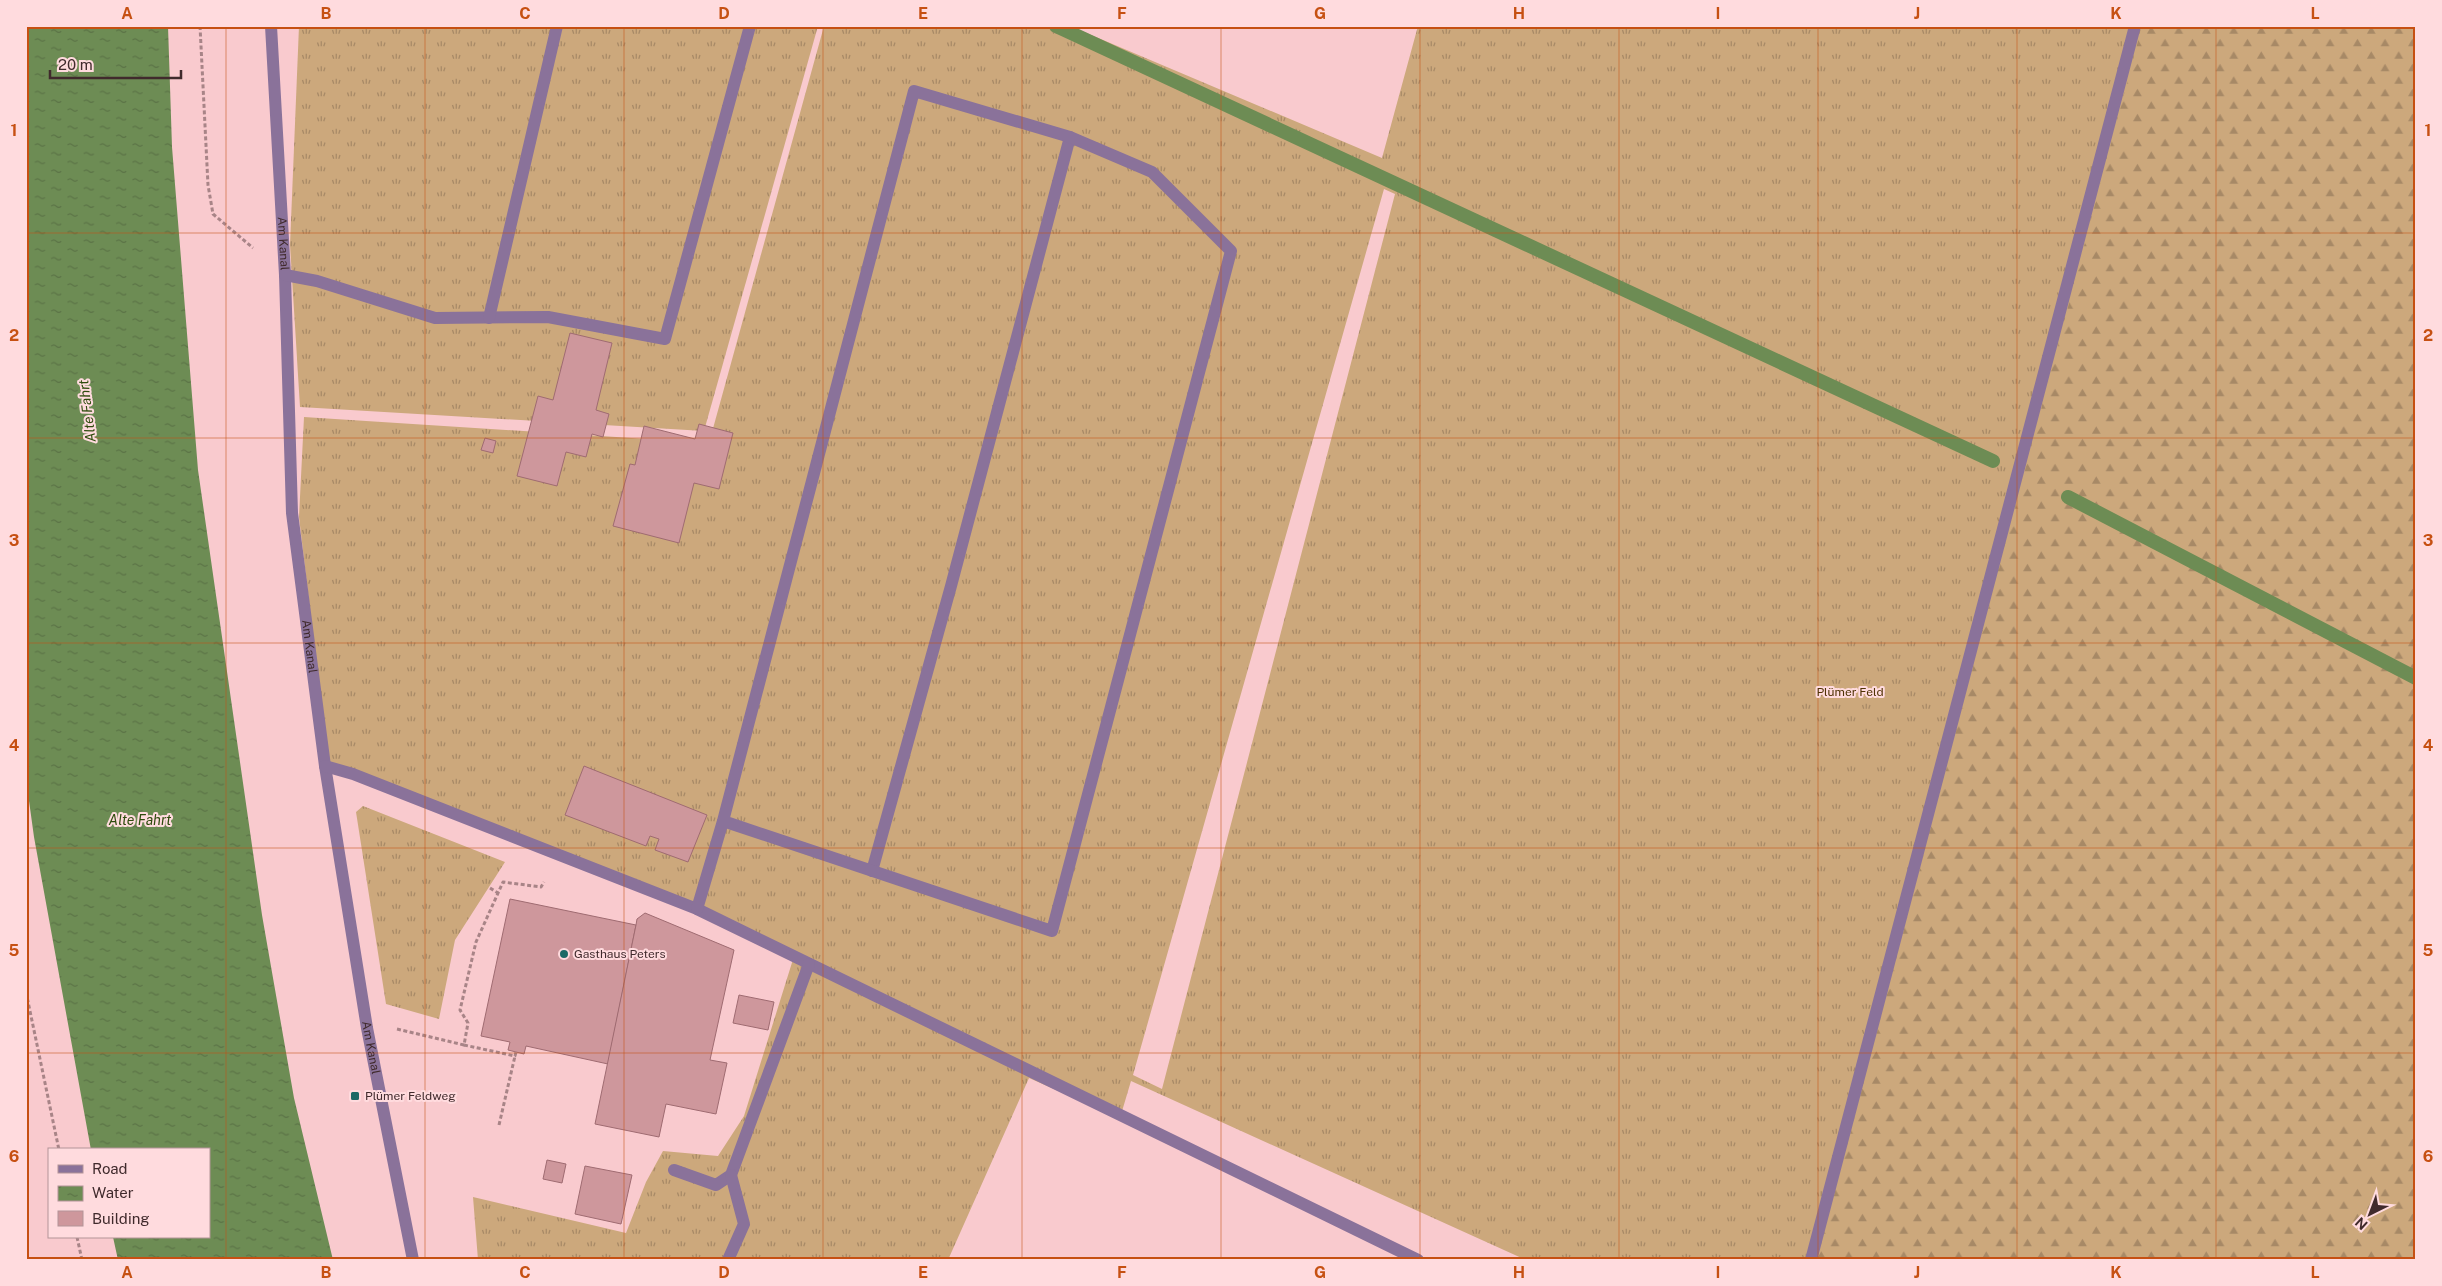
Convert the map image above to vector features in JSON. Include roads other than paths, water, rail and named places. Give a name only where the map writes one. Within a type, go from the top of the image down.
[{"type":"street","name":"Am Kanal","points":[[271,26],[285,275],[292,513],[325,766],[367,1028],[413,1260]]},
{"type":"street","points":[[489,318],[557,26]]},
{"type":"street","points":[[285,275],[317,281],[435,318],[548,317],[665,339],[750,26]]},
{"type":"street","points":[[1811,1260],[2135,26]]},
{"type":"street","points":[[697,909],[723,821],[914,91],[1070,137],[1152,172],[1231,251],[1052,931],[723,821]]},
{"type":"street","points":[[872,871],[951,586],[1070,137]]},
{"type":"street","points":[[325,766],[354,774],[697,909],[1418,1260]]},
{"type":"street","points":[[728,1260],[744,1224],[731,1175],[809,964]]},
{"type":"street","points":[[674,1170],[716,1185],[731,1175]]},
{"type":"water","name":"Alte Fahrt","points":[[26,26],[168,26],[172,147],[198,470],[262,915],[294,1098],[333,1260],[118,1260],[113,1238],[210,1238],[210,1148],[91,1148],[34,837],[26,779]]},
{"type":"waterway","points":[[1056,26],[1993,461]]},
{"type":"waterway","points":[[2068,497],[2416,678]]},
{"type":"place","name":"Gasthaus Peters","points":[[564,954]]},
{"type":"place","name":"Plümer Feldweg","points":[[355,1096]]},
{"type":"park label","name":"Plümer Feld","points":[[1850,692]]}]
